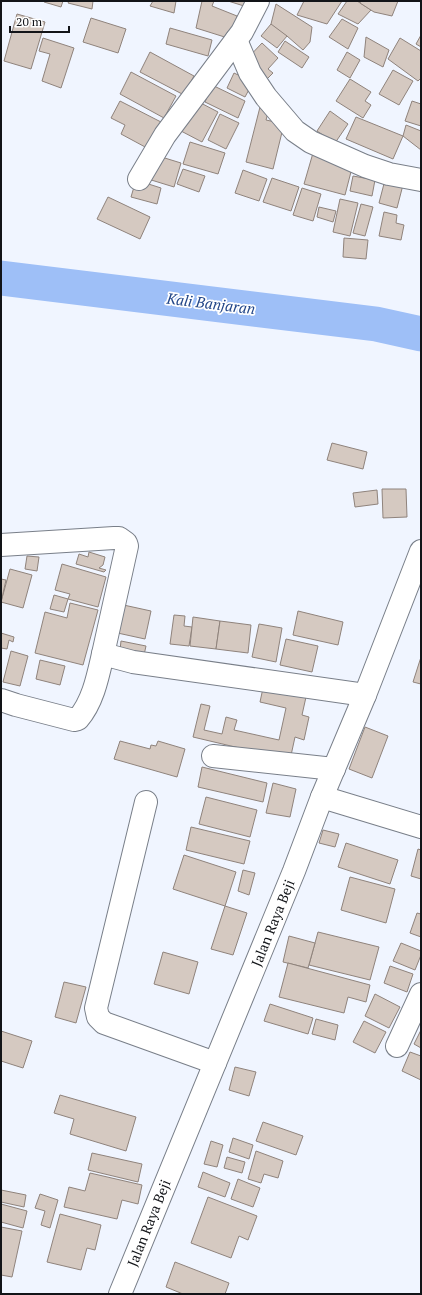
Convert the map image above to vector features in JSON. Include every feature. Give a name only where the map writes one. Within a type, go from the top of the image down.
[{"type":"street","points":[[139,179],[165,135],[242,32],[258,1]]},
{"type":"street","points":[[236,40],[250,73],[266,98],[295,131],[311,142],[365,166],[389,174],[421,180]]},
{"type":"street","points":[[1,545],[119,538],[126,543],[127,546],[98,674],[88,704],[78,719],[74,720],[1,700]]},
{"type":"street","name":"Jalan Raya Beji","points":[[120,1294],[294,871],[322,797],[365,695],[421,551]]},
{"type":"street","points":[[103,654],[133,662],[365,695]]},
{"type":"street","points":[[213,756],[334,769]]},
{"type":"street","points":[[322,797],[421,827]]},
{"type":"street","points":[[146,802],[96,1008],[98,1017],[104,1023],[215,1063]]},
{"type":"street","points":[[397,1046],[421,994]]},
{"type":"building","points":[[63,1],[61,7],[44,2]]},
{"type":"building","points":[[69,1],[93,1],[92,9],[68,3]]},
{"type":"building","points":[[153,1],[176,1],[174,13],[150,6]]},
{"type":"building","points":[[202,1],[214,1],[212,6],[237,16],[231,39],[196,28]]},
{"type":"building","points":[[228,1],[245,1],[244,6]]},
{"type":"building","points":[[304,1],[342,1],[327,24],[297,15]]},
{"type":"building","points":[[347,1],[357,1],[371,10],[358,24],[338,14]]},
{"type":"building","points":[[361,1],[398,1],[392,16],[374,12],[360,3]]},
{"type":"building","points":[[276,4],[312,27],[310,42],[303,50],[287,36],[273,30],[271,24]]},
{"type":"building","points":[[17,14],[45,22],[31,69],[4,61]]},
{"type":"building","points":[[91,18],[126,29],[118,53],[83,42]]},
{"type":"building","points":[[342,19],[358,28],[348,49],[329,37]]},
{"type":"building","points":[[271,24],[287,36],[277,48],[261,36]]},
{"type":"building","points":[[170,28],[212,40],[208,56],[166,44]]},
{"type":"building","points":[[421,35],[421,47],[416,44]]},
{"type":"building","points":[[366,37],[389,50],[383,67],[364,57]]},
{"type":"building","points":[[43,38],[74,48],[61,88],[42,81],[50,54],[39,51]]},
{"type":"building","points":[[400,38],[421,51],[421,78],[418,81],[388,59]]},
{"type":"building","points":[[285,41],[309,57],[302,68],[278,52]]},
{"type":"building","points":[[262,43],[278,58],[268,69],[273,73],[267,79],[246,60]]},
{"type":"building","points":[[150,52],[194,76],[184,95],[140,72]]},
{"type":"building","points":[[347,52],[360,60],[350,78],[337,70]]},
{"type":"building","points":[[393,70],[413,81],[399,105],[379,94]]},
{"type":"building","points":[[131,72],[176,96],[164,118],[120,94]]},
{"type":"building","points":[[234,73],[253,82],[245,97],[227,88]]},
{"type":"building","points":[[350,79],[371,92],[365,101],[371,105],[363,118],[336,101]]},
{"type":"building","points":[[212,85],[245,101],[238,118],[205,102]]},
{"type":"building","points":[[120,101],[161,122],[147,148],[121,134],[125,125],[111,118]]},
{"type":"building","points":[[197,101],[218,112],[202,142],[181,131]]},
{"type":"building","points":[[412,101],[421,104],[421,126],[405,121]]},
{"type":"building","points":[[260,107],[269,109],[266,120],[284,124],[273,169],[246,162]]},
{"type":"building","points":[[330,111],[348,124],[335,143],[317,131]]},
{"type":"building","points":[[220,114],[239,123],[226,149],[208,140]]},
{"type":"building","points":[[356,117],[403,136],[393,159],[346,139]]},
{"type":"building","points":[[406,125],[421,131],[421,150],[403,136]]},
{"type":"building","points":[[190,142],[225,153],[218,174],[183,164]]},
{"type":"building","points":[[313,153],[353,164],[345,195],[304,184]]},
{"type":"building","points":[[155,155],[181,163],[174,187],[148,179]]},
{"type":"building","points":[[183,169],[205,176],[199,192],[177,184]]},
{"type":"building","points":[[243,170],[267,179],[259,201],[235,193]]},
{"type":"building","points":[[353,176],[375,180],[372,196],[350,191]]},
{"type":"building","points":[[386,176],[404,181],[397,208],[379,203]]},
{"type":"building","points":[[272,178],[299,187],[291,211],[263,202]]},
{"type":"building","points":[[136,180],[161,188],[157,204],[131,197]]},
{"type":"building","points":[[302,188],[321,194],[313,221],[293,215]]},
{"type":"building","points":[[108,197],[150,217],[140,239],[97,219]]},
{"type":"building","points":[[340,199],[358,203],[350,236],[333,232]]},
{"type":"building","points":[[361,204],[373,207],[365,236],[353,233]]},
{"type":"building","points":[[319,207],[336,211],[333,222],[317,217]]},
{"type":"building","points":[[384,212],[397,215],[396,223],[404,225],[401,240],[379,236]]},
{"type":"building","points":[[344,238],[368,240],[366,259],[343,257]]},
{"type":"building","points":[[332,443],[367,452],[363,469],[327,460]]},
{"type":"building","points":[[382,489],[406,489],[407,517],[383,518]]},
{"type":"building","points":[[377,490],[378,504],[355,507],[353,493]]},
{"type":"building","points":[[89,552],[105,557],[103,565],[99,568],[106,570],[104,572],[76,564],[79,554],[88,557]]},
{"type":"building","points":[[27,556],[39,557],[37,571],[25,569]]},
{"type":"building","points":[[62,564],[106,577],[98,607],[68,599],[70,594],[55,590]]},
{"type":"building","points":[[10,569],[32,575],[23,608],[1,602]]},
{"type":"building","points":[[1,579],[6,580],[1,602]]},
{"type":"building","points":[[54,595],[68,599],[64,612],[50,609]]},
{"type":"building","points":[[70,603],[98,610],[83,665],[35,653],[45,612],[67,618]]},
{"type":"building","points":[[119,604],[151,611],[145,639],[113,632]]},
{"type":"building","points":[[298,611],[343,622],[338,645],[293,635]]},
{"type":"building","points":[[174,615],[185,616],[184,626],[192,627],[189,646],[170,644]]},
{"type":"building","points":[[193,617],[220,621],[216,649],[190,646]]},
{"type":"building","points":[[220,621],[251,625],[248,653],[216,649]]},
{"type":"building","points":[[259,624],[282,628],[276,662],[252,657]]},
{"type":"building","points":[[1,633],[14,637],[13,642],[9,640],[7,649],[1,648]]},
{"type":"building","points":[[286,639],[318,646],[312,672],[280,665]]},
{"type":"building","points":[[121,641],[146,646],[144,655],[120,650]]},
{"type":"building","points":[[11,651],[28,656],[20,686],[3,682]]},
{"type":"building","points":[[421,657],[421,684],[413,682]]},
{"type":"building","points":[[40,660],[65,666],[60,685],[36,679]]},
{"type":"building","points":[[263,688],[306,697],[302,715],[309,717],[304,740],[295,737],[290,760],[193,737],[201,704],[210,706],[204,730],[222,734],[226,717],[237,720],[234,730],[279,740],[286,708],[260,702]]},
{"type":"building","points":[[365,727],[388,736],[372,778],[349,769]]},
{"type":"building","points":[[120,741],[150,749],[151,745],[156,746],[158,741],[185,749],[177,777],[114,759]]},
{"type":"building","points":[[202,767],[267,783],[263,802],[198,787]]},
{"type":"building","points":[[273,783],[296,789],[290,817],[266,813]]},
{"type":"building","points":[[206,797],[257,810],[250,837],[199,824]]},
{"type":"building","points":[[191,827],[250,841],[244,864],[186,850]]},
{"type":"building","points":[[323,830],[339,834],[335,847],[319,843]]},
{"type":"building","points":[[346,843],[398,860],[390,884],[338,867]]},
{"type":"building","points":[[418,849],[421,850],[421,879],[411,876]]},
{"type":"building","points":[[184,855],[236,872],[225,906],[173,889]]},
{"type":"building","points":[[243,870],[255,873],[249,895],[238,891]]},
{"type":"building","points":[[350,877],[395,889],[386,923],[341,910]]},
{"type":"building","points":[[225,906],[247,913],[233,955],[211,949]]},
{"type":"building","points":[[417,913],[421,914],[421,937],[410,933]]},
{"type":"building","points":[[318,932],[379,947],[370,980],[309,965]]},
{"type":"building","points":[[289,936],[315,943],[308,968],[283,962]]},
{"type":"building","points":[[401,943],[421,951],[421,955],[415,970],[393,961]]},
{"type":"building","points":[[163,952],[198,962],[189,994],[154,984]]},
{"type":"building","points":[[288,963],[370,985],[366,1002],[348,997],[344,1013],[279,997]]},
{"type":"building","points":[[390,966],[413,974],[407,992],[384,983]]},
{"type":"building","points":[[64,982],[86,987],[76,1023],[55,1017]]},
{"type":"building","points":[[375,994],[400,1007],[389,1028],[365,1016]]},
{"type":"building","points":[[270,1004],[313,1018],[308,1034],[264,1021]]},
{"type":"building","points":[[316,1019],[338,1025],[335,1040],[312,1034]]},
{"type":"building","points":[[364,1021],[386,1032],[375,1053],[353,1042]]},
{"type":"building","points":[[421,1030],[421,1048],[414,1044]]},
{"type":"building","points":[[1,1031],[32,1041],[23,1068],[1,1061]]},
{"type":"building","points":[[410,1052],[421,1056],[421,1080],[402,1071]]},
{"type":"building","points":[[235,1067],[256,1072],[249,1096],[229,1090]]},
{"type":"building","points":[[60,1095],[136,1117],[126,1151],[70,1134],[74,1119],[54,1113]]},
{"type":"building","points":[[263,1122],[303,1136],[296,1155],[256,1141]]},
{"type":"building","points":[[233,1138],[253,1145],[249,1159],[229,1152]]},
{"type":"building","points":[[211,1141],[223,1145],[217,1167],[204,1164]]},
{"type":"building","points":[[256,1151],[283,1161],[278,1178],[264,1174],[261,1183],[248,1179]]},
{"type":"building","points":[[92,1153],[142,1164],[138,1182],[88,1170]]},
{"type":"building","points":[[227,1157],[245,1162],[242,1173],[224,1168]]},
{"type":"building","points":[[203,1172],[230,1183],[225,1197],[198,1187]]},
{"type":"building","points":[[90,1173],[142,1185],[138,1204],[122,1200],[117,1219],[64,1207],[69,1187],[85,1191]]},
{"type":"building","points":[[238,1179],[260,1188],[253,1207],[231,1199]]},
{"type":"building","points":[[1,1190],[26,1195],[24,1207],[1,1202]]},
{"type":"building","points":[[40,1194],[58,1200],[50,1228],[41,1225],[45,1211],[35,1208]]},
{"type":"building","points":[[208,1197],[257,1216],[248,1240],[239,1236],[231,1258],[191,1243]]},
{"type":"building","points":[[1,1204],[27,1211],[23,1228],[1,1222]]},
{"type":"building","points":[[60,1214],[101,1225],[95,1250],[87,1248],[81,1270],[47,1262]]},
{"type":"building","points":[[1,1227],[22,1231],[12,1277],[1,1275]]},
{"type":"building","points":[[175,1262],[229,1283],[225,1294],[183,1294],[166,1287]]},
{"type":"waterway","name":"Kali Banjaran","points":[[1,278],[376,324],[421,334]]}]
